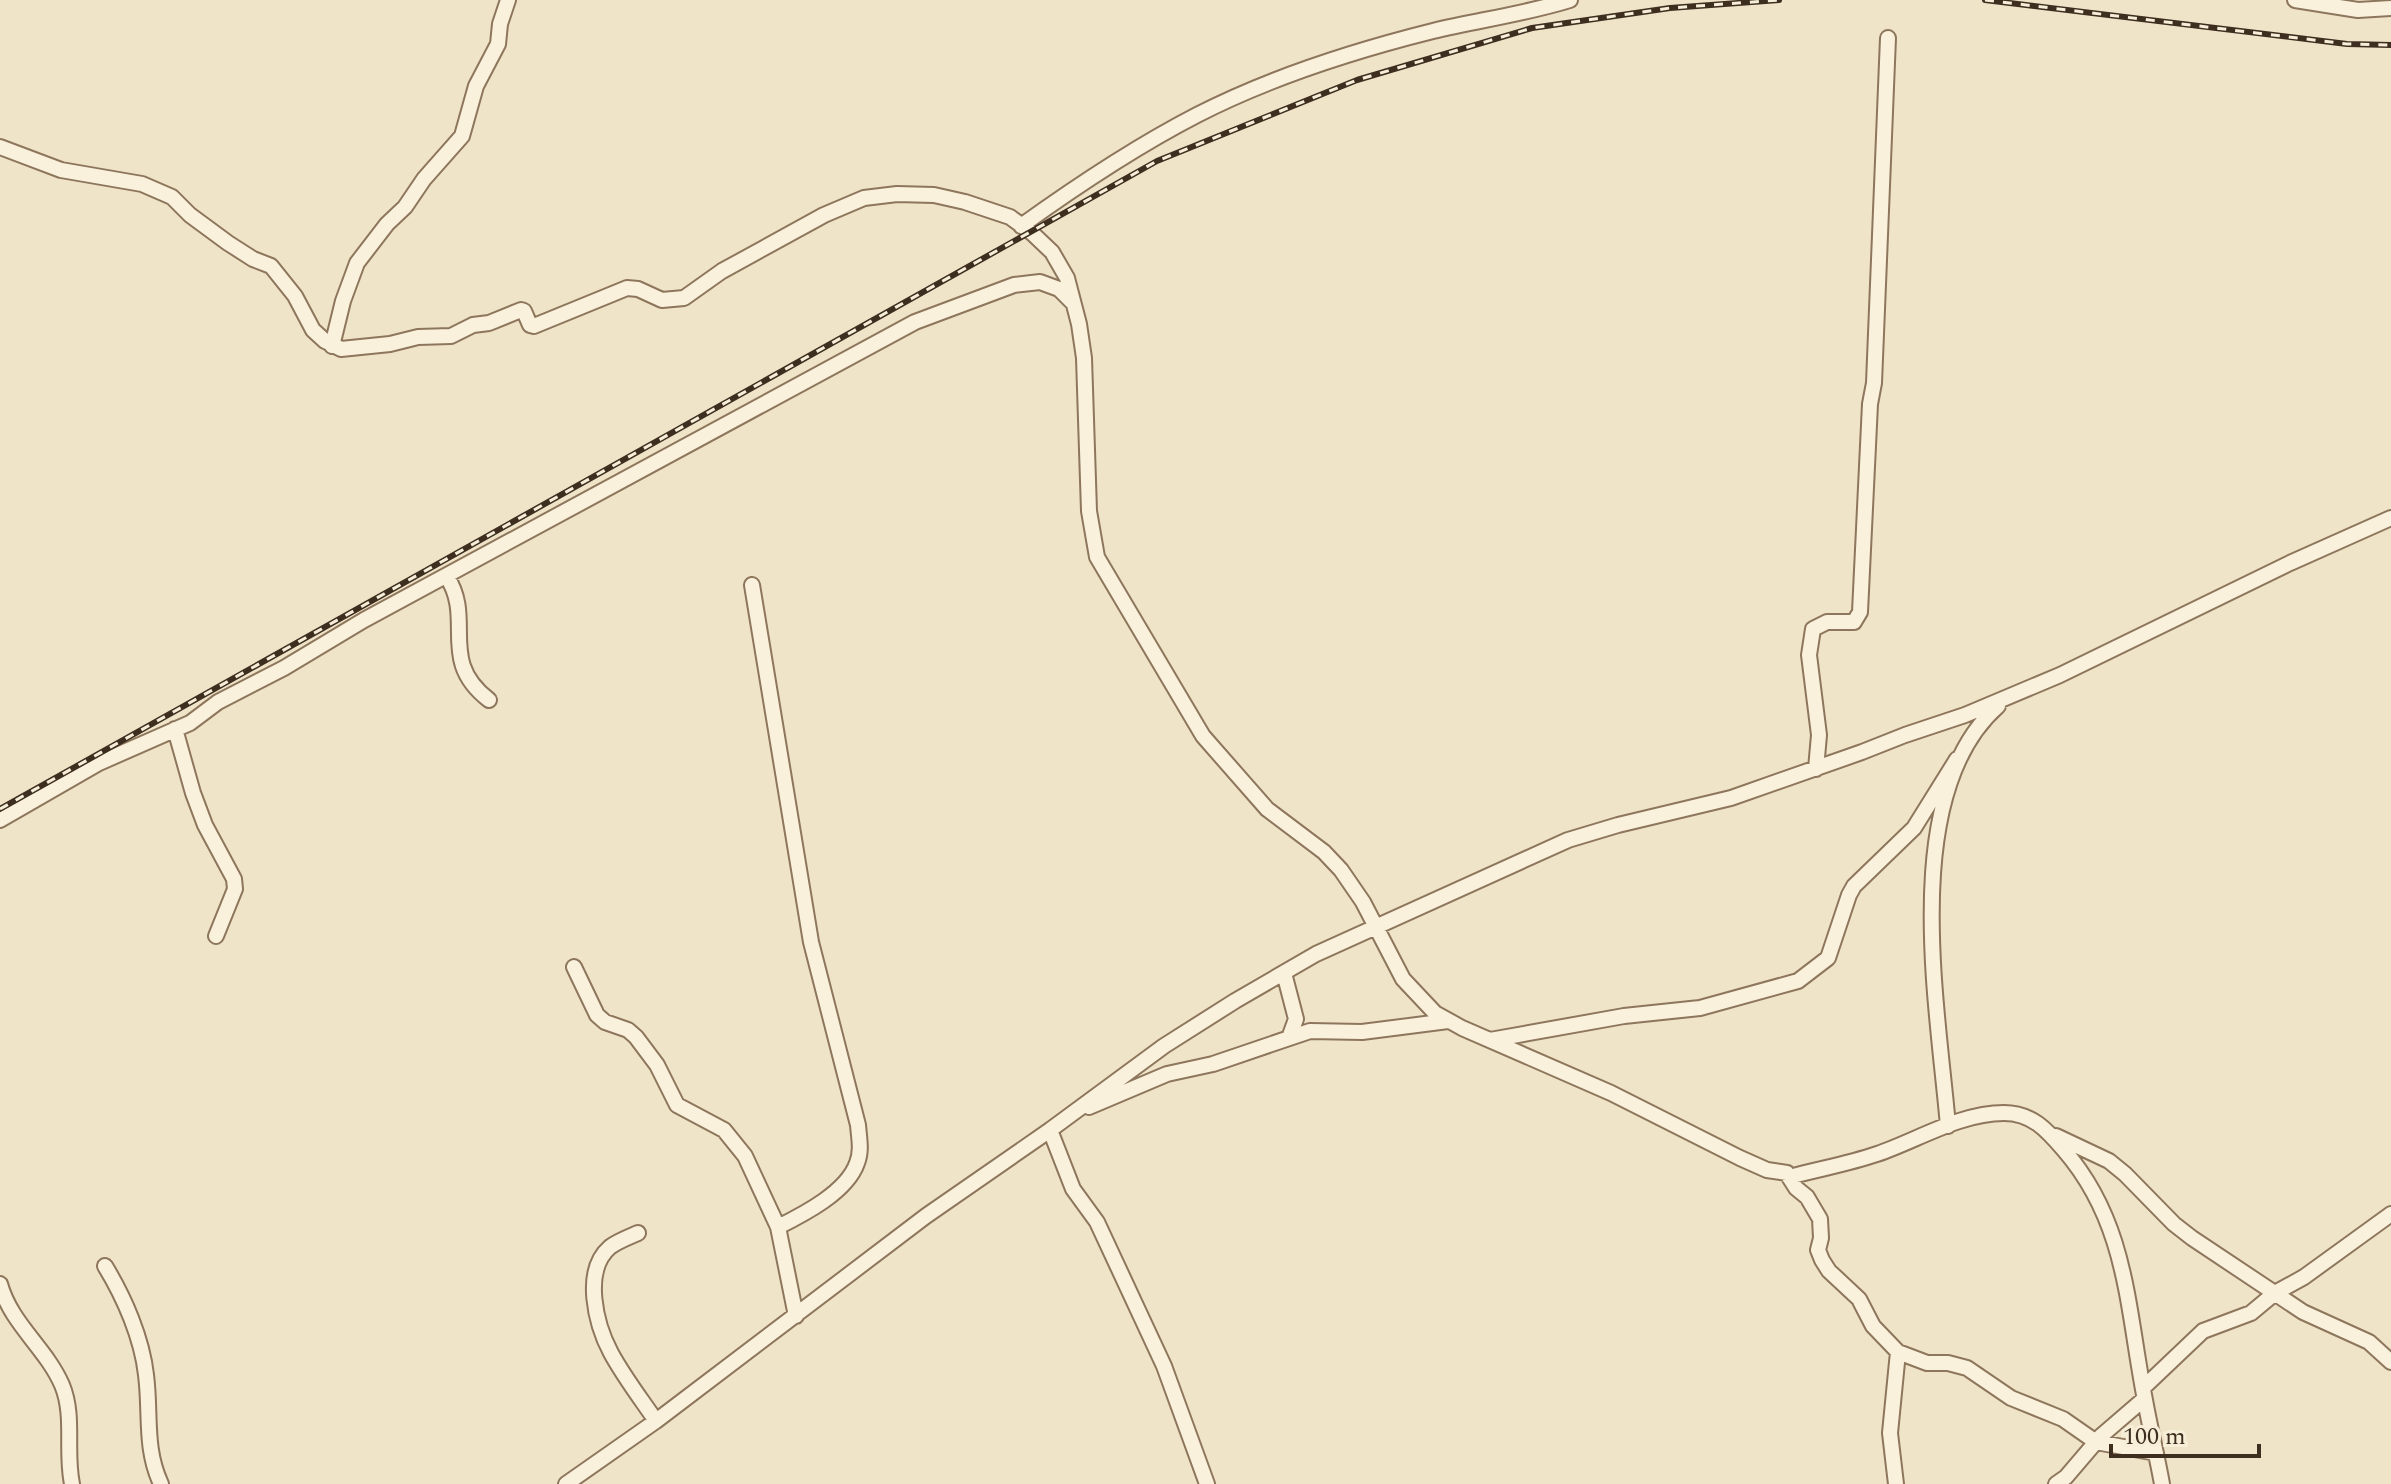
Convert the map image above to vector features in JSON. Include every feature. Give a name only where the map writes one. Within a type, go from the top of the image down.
[{"type":"street","points":[[332,346],[347,286],[357,263],[462,136],[476,86],[498,44],[500,24],[508,0]]},
{"type":"street","points":[[1021,226],[1075,187],[1155,138],[1262,85],[1434,31],[1537,11],[1570,0]]},
{"type":"street","points":[[2295,0],[2358,10],[2391,8]]},
{"type":"street","points":[[1816,769],[1819,735],[1809,655],[1813,629],[1827,622],[1854,622],[1860,612],[1870,404],[1874,383],[1888,38]]},
{"type":"street","points":[[0,147],[61,170],[132,181],[172,197],[190,215],[228,243],[271,266],[295,296],[313,330],[332,346],[341,349],[418,337],[442,337],[521,310],[530,325],[534,326],[627,288],[638,289],[662,300],[684,298],[722,271],[824,215],[864,198],[897,194],[934,195],[1010,217],[1052,252],[1067,278],[1084,358],[1089,511],[1097,557],[1203,736],[1267,809],[1324,852],[1341,870],[1363,902],[1373,926],[1413,991],[1448,1021],[1622,1097],[1740,1158],[1767,1170],[1787,1173],[1820,1219],[1818,1250],[1822,1260],[1829,1271],[1859,1299],[1881,1336],[1898,1352],[1927,1363],[1948,1363],[1967,1368],[2011,1398],[2063,1419],[2096,1442],[2156,1453]]},
{"type":"street","points":[[0,820],[99,763],[198,718],[218,702],[915,322],[1014,285],[1040,282],[1059,289],[1073,303]]},
{"type":"street","points":[[566,1484],[656,1421],[926,1216],[1199,1023],[1284,973],[1373,926],[1467,888],[1568,840],[1731,798],[2008,698],[2391,518]]},
{"type":"street","points":[[447,577],[458,597],[458,650],[467,679],[489,700]]},
{"type":"street","points":[[752,585],[807,920],[858,1125],[860,1147],[857,1165],[836,1190],[813,1210],[778,1227]]},
{"type":"street","points":[[1490,1040],[1624,1016],[1700,1008],[1798,981],[1828,958],[1854,886],[1914,828],[1988,715],[2008,698]]},
{"type":"street","points":[[175,729],[205,825],[234,879],[235,889],[216,936]]},
{"type":"street","points":[[1948,1126],[1931,905],[1934,861],[1943,809],[1957,759]]},
{"type":"street","points":[[574,967],[597,1015],[636,1037],[657,1065],[677,1105],[724,1130],[734,1139],[757,1179],[778,1227],[796,1316]]},
{"type":"street","points":[[1284,973],[1296,1019],[1289,1038]]},
{"type":"street","points":[[1081,1108],[1099,1104],[1167,1074],[1213,1064],[1320,1030],[1362,1032],[1448,1021]]},
{"type":"street","points":[[1789,1177],[1876,1155],[1982,1116],[2020,1114],[2109,1161],[2174,1224],[2323,1323],[2369,1342],[2391,1362]]},
{"type":"street","points":[[1050,1130],[1073,1189],[1097,1222],[1164,1366],[1207,1484]]},
{"type":"street","points":[[2049,1132],[2085,1175],[2110,1223],[2124,1273],[2162,1484]]},
{"type":"street","points":[[2056,1484],[2203,1331],[2251,1313],[2275,1293],[2304,1277],[2391,1214]]},
{"type":"street","points":[[638,1233],[611,1246],[603,1255],[594,1275],[594,1284],[599,1318],[609,1351],[656,1421]]},
{"type":"street","points":[[105,1266],[142,1352],[148,1402],[148,1443],[161,1484]]},
{"type":"street","points":[[0,1284],[14,1318],[61,1384],[69,1408],[68,1451],[72,1484]]},
{"type":"street","points":[[1896,1484],[1890,1433],[1898,1352]]},
{"type":"railway","points":[[0,809],[1157,161],[1357,80],[1532,28],[1670,8],[1779,0]]},
{"type":"railway","points":[[1985,0],[2347,44],[2391,45]]}]
